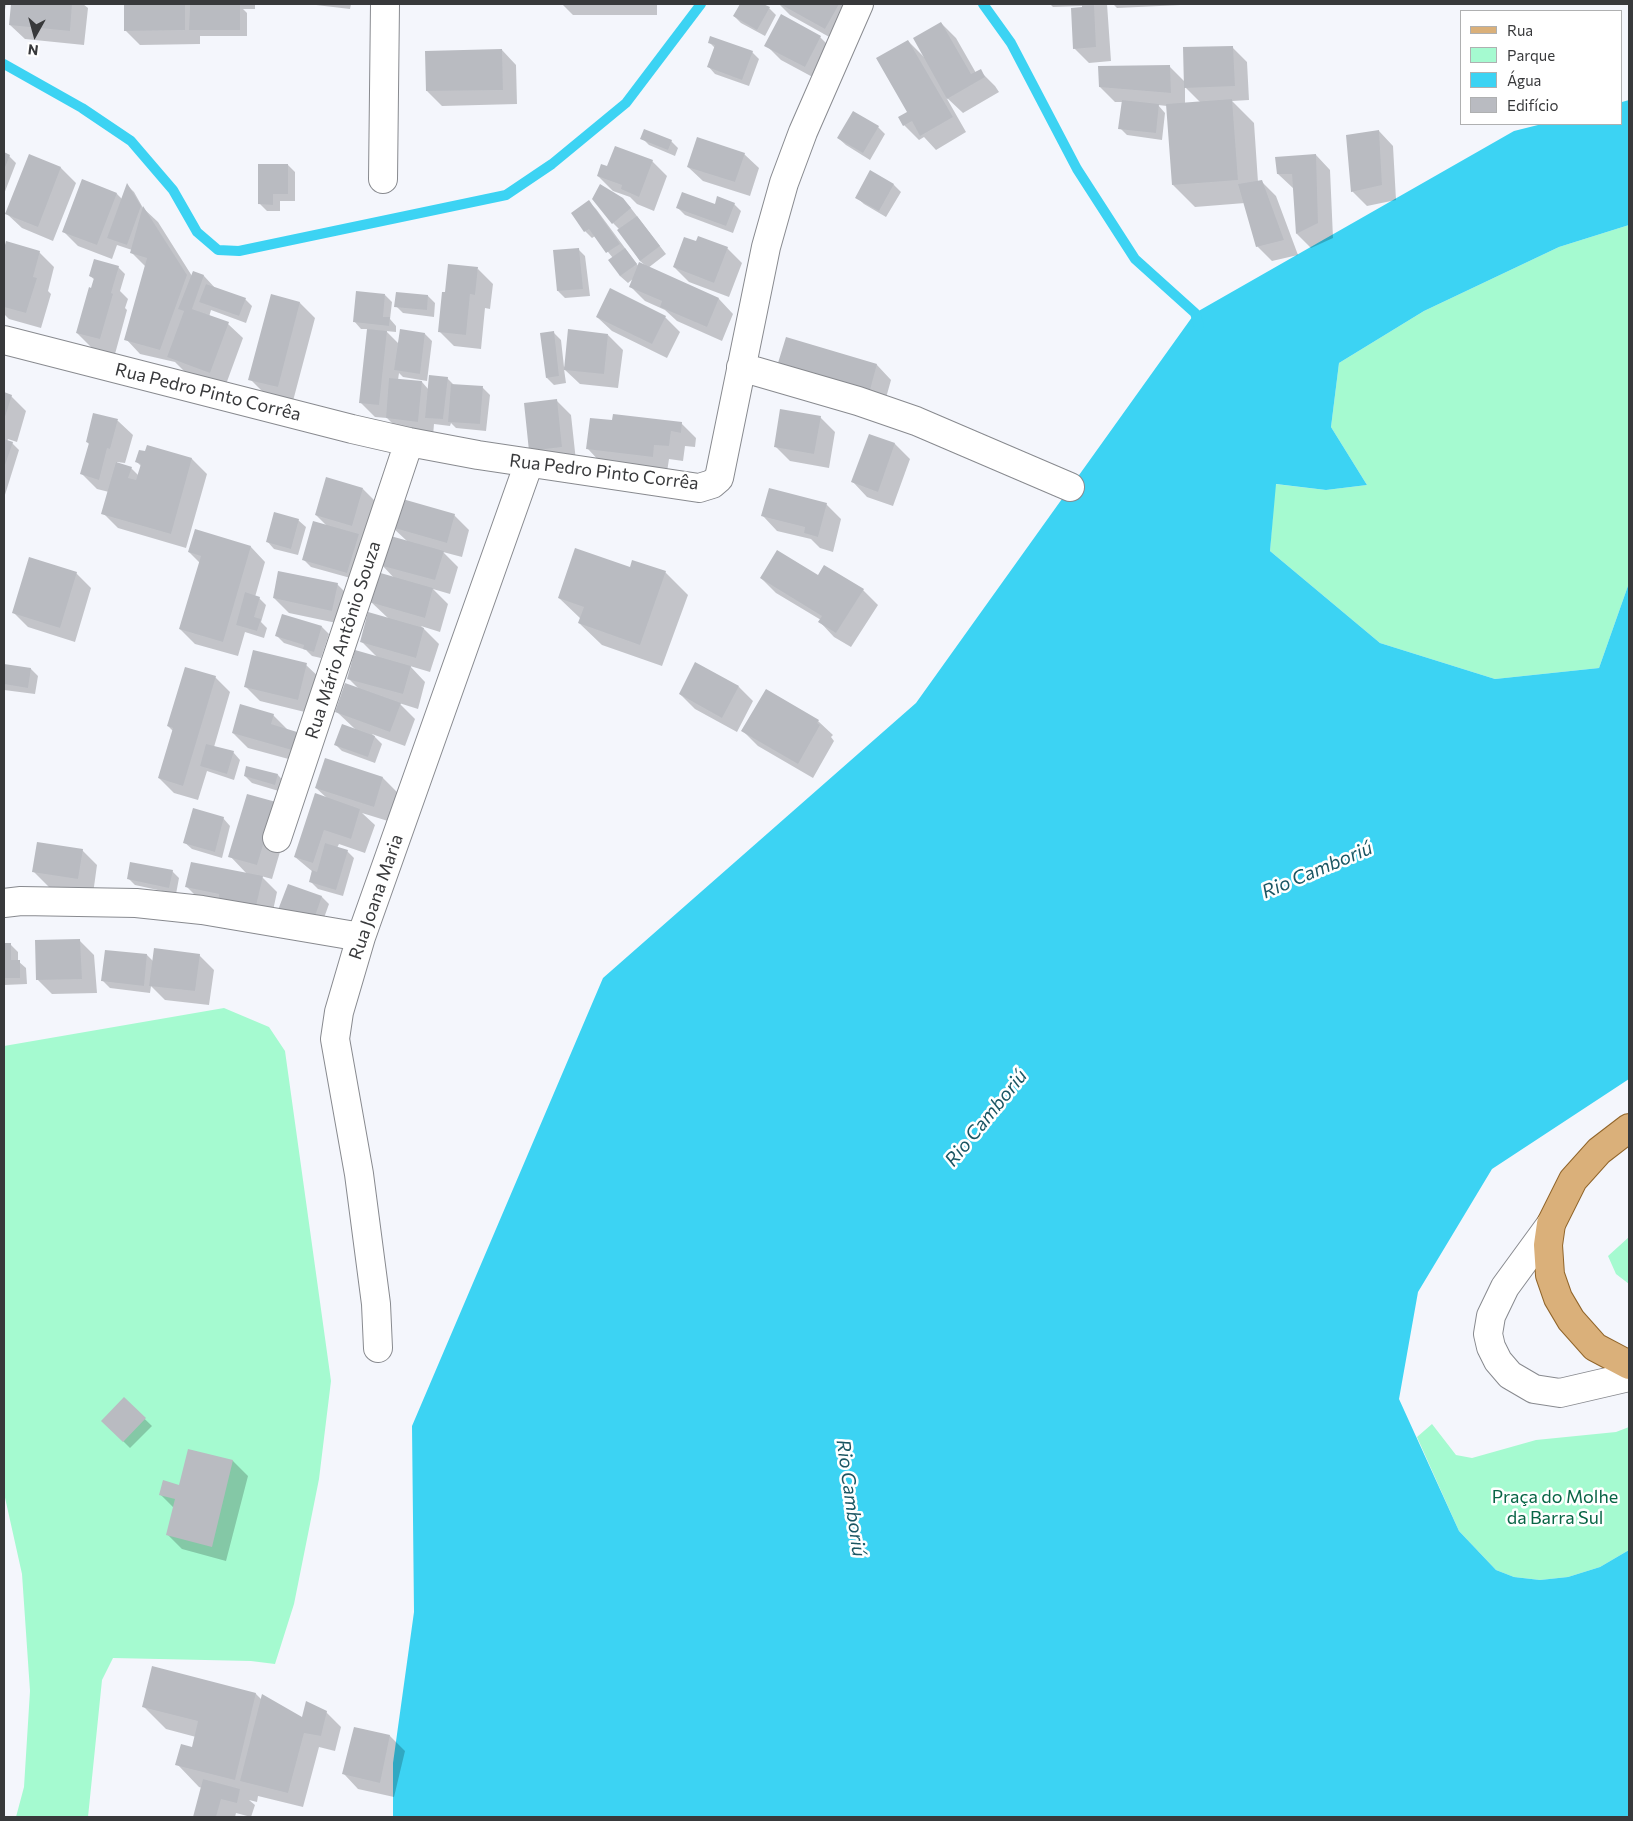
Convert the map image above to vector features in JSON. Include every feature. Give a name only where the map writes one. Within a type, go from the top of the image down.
[{"type":"main road","points":[[1629,1128],[1598,1151],[1573,1180],[1551,1224],[1548,1245],[1550,1275],[1558,1298],[1571,1320],[1595,1347],[1629,1365]]},
{"type":"street","points":[[383,179],[385,4]]},
{"type":"street","name":"Rua Pedro Pinto Corrêa","points":[[4,340],[352,430],[409,442],[530,463],[699,488],[712,484],[719,478],[766,247],[784,183],[803,132],[859,4]]},
{"type":"street","points":[[741,367],[858,401],[916,421],[1070,487]]},
{"type":"street","name":"Rua Mário Antônio Souza","points":[[277,838],[409,442]]},
{"type":"street","name":"Rua Joana Maria","points":[[378,1348],[376,1304],[359,1174],[335,1039],[339,1012],[361,937],[530,463]]},
{"type":"street","points":[[4,903],[21,901],[136,903],[202,910],[361,937]]},
{"type":"street","points":[[1551,1224],[1505,1287],[1492,1316],[1488,1334],[1498,1361],[1510,1375],[1534,1389],[1560,1393],[1629,1377]]},
{"type":"green space","points":[[1629,225],[1629,583],[1599,668],[1495,679],[1380,643],[1270,551],[1275,484],[1326,490],[1367,485],[1331,427],[1339,363],[1424,311],[1559,247]]},
{"type":"green space","points":[[224,1008],[269,1027],[285,1051],[331,1381],[319,1479],[294,1604],[275,1664],[251,1661],[113,1658],[102,1680],[88,1817],[16,1817],[24,1787],[30,1691],[22,1574],[4,1493],[4,1046]]},
{"type":"green space","points":[[1629,1237],[1629,1284],[1616,1274],[1608,1256]]},
{"type":"green space","name":"Praça do Molhe da Barra Sul","points":[[1432,1424],[1456,1455],[1472,1458],[1536,1440],[1616,1432],[1629,1427],[1629,1550],[1600,1567],[1568,1577],[1540,1580],[1514,1577],[1496,1570],[1459,1531],[1417,1437]]},
{"type":"water","name":"Rio Camboriú","points":[[1629,100],[1629,225],[1559,247],[1424,311],[1339,363],[1331,427],[1367,485],[1326,490],[1276,484],[1270,551],[1380,643],[1495,679],[1599,668],[1629,583],[1629,1079],[1492,1169],[1418,1292],[1399,1399],[1459,1531],[1496,1570],[1514,1577],[1540,1580],[1568,1577],[1600,1567],[1629,1550],[1629,1817],[393,1817],[393,1763],[414,1612],[412,1426],[603,978],[916,703],[1195,313],[1514,131],[1538,125],[1623,125],[1623,102]]},
{"type":"building","points":[[11,4],[72,4],[70,31],[9,25]]},
{"type":"building","points":[[124,4],[185,4],[185,30],[124,31]]},
{"type":"building","points":[[740,4],[763,4],[770,7],[757,30],[733,16]]},
{"type":"building","points":[[780,4],[839,4],[825,29]]},
{"type":"building","points":[[1082,4],[1094,4],[1096,47],[1073,49],[1071,8],[1082,7]]},
{"type":"building","points":[[190,5],[240,5],[240,30],[189,30]]},
{"type":"building","points":[[781,14],[821,36],[805,67],[764,46]]},
{"type":"building","points":[[941,22],[971,74],[981,69],[985,77],[947,99],[913,38]]},
{"type":"building","points":[[710,36],[753,51],[742,80],[707,67],[715,45],[708,43]]},
{"type":"building","points":[[908,40],[953,117],[920,136],[912,121],[903,126],[898,117],[907,112],[876,58]]},
{"type":"building","points":[[1233,46],[1235,86],[1184,88],[1183,47]]},
{"type":"building","points":[[502,49],[503,90],[426,91],[425,51]]},
{"type":"building","points":[[1170,65],[1171,93],[1099,87],[1098,66]]},
{"type":"building","points":[[1232,99],[1238,180],[1172,185],[1166,104]]},
{"type":"building","points":[[1122,100],[1159,104],[1156,133],[1118,129]]},
{"type":"building","points":[[853,111],[879,126],[863,153],[837,138]]},
{"type":"building","points":[[644,129],[672,140],[668,150],[640,139]]},
{"type":"building","points":[[1379,130],[1382,185],[1351,192],[1346,135]]},
{"type":"building","points":[[697,137],[745,153],[735,182],[687,167]]},
{"type":"building","points":[[615,146],[653,160],[639,197],[621,189],[622,185],[597,176],[601,164],[607,166]]},
{"type":"building","points":[[4,152],[10,155],[4,170]]},
{"type":"building","points":[[29,154],[61,167],[38,227],[5,214]]},
{"type":"building","points":[[1316,154],[1318,223],[1296,234],[1292,174],[1277,174],[1275,157]]},
{"type":"building","points":[[258,164],[288,164],[288,194],[273,194],[273,205],[258,204]]},
{"type":"building","points":[[870,170],[894,184],[879,211],[855,198]]},
{"type":"building","points":[[82,179],[117,193],[97,245],[62,232]]},
{"type":"building","points":[[1262,180],[1284,240],[1256,247],[1238,184]]},
{"type":"building","points":[[127,183],[141,206],[127,245],[107,238]]},
{"type":"building","points":[[600,184],[623,198],[631,208],[612,224],[592,199]]},
{"type":"building","points":[[682,192],[715,204],[717,196],[735,203],[726,226],[676,208]]},
{"type":"building","points":[[589,200],[620,244],[606,253],[589,229],[584,232],[571,213]]},
{"type":"building","points":[[143,206],[187,275],[160,350],[124,340],[147,258],[130,253]]},
{"type":"building","points":[[637,216],[660,246],[640,261],[617,230]]},
{"type":"building","points":[[698,236],[728,247],[714,283],[673,267],[684,237],[696,241]]},
{"type":"building","points":[[6,241],[40,251],[33,277],[37,278],[26,313],[4,307],[4,249]]},
{"type":"building","points":[[579,248],[583,289],[557,291],[553,250]]},
{"type":"building","points":[[625,248],[637,264],[620,276],[608,260]]},
{"type":"building","points":[[94,259],[119,266],[100,339],[76,333],[89,287],[91,288],[94,278],[89,276]]},
{"type":"building","points":[[639,262],[719,298],[707,327],[660,307],[662,301],[629,287]]},
{"type":"building","points":[[448,264],[478,267],[475,295],[470,294],[466,335],[438,332],[442,292],[445,292]]},
{"type":"building","points":[[193,271],[204,275],[192,309],[229,322],[210,373],[167,357],[184,311],[178,309]]},
{"type":"building","points":[[206,284],[246,298],[239,316],[199,302]]},
{"type":"building","points":[[610,288],[666,316],[652,344],[596,317]]},
{"type":"building","points":[[356,291],[385,294],[383,317],[390,317],[389,326],[353,322]]},
{"type":"building","points":[[396,292],[428,295],[427,310],[394,307]]},
{"type":"building","points":[[271,294],[300,302],[278,387],[248,380]]},
{"type":"building","points":[[367,329],[387,331],[379,405],[359,403]]},
{"type":"building","points":[[400,329],[425,333],[420,374],[394,370]]},
{"type":"building","points":[[568,329],[608,334],[604,374],[564,370]]},
{"type":"building","points":[[554,331],[559,376],[546,378],[540,333]]},
{"type":"building","points":[[786,337],[877,364],[870,390],[778,363]]},
{"type":"building","points":[[429,375],[448,377],[443,419],[425,418]]},
{"type":"building","points":[[389,378],[422,381],[418,422],[386,418]]},
{"type":"building","points":[[451,384],[483,386],[480,424],[448,422]]},
{"type":"building","points":[[4,392],[12,395],[4,420]]},
{"type":"building","points":[[557,399],[562,447],[529,451],[524,403]]},
{"type":"building","points":[[780,409],[821,416],[814,454],[774,447]]},
{"type":"building","points":[[93,413],[118,419],[110,449],[107,448],[99,480],[80,474],[89,443],[86,442]]},
{"type":"building","points":[[613,414],[682,422],[681,433],[671,431],[669,446],[654,445],[653,457],[586,449],[590,418],[612,420]]},
{"type":"building","points":[[869,434],[895,443],[878,492],[851,482]]},
{"type":"building","points":[[4,439],[13,442],[4,468]]},
{"type":"building","points":[[147,445],[192,458],[171,534],[101,514],[116,462],[132,467],[128,478],[136,480],[141,464],[135,462],[139,450],[145,451]]},
{"type":"building","points":[[326,477],[363,488],[352,526],[315,515]]},
{"type":"building","points":[[769,488],[827,503],[818,537],[804,533],[805,527],[761,516]]},
{"type":"building","points":[[399,498],[455,514],[447,543],[391,527]]},
{"type":"building","points":[[274,512],[299,519],[291,549],[266,542]]},
{"type":"building","points":[[313,521],[359,534],[347,573],[302,560]]},
{"type":"building","points":[[195,529],[251,546],[223,642],[179,629],[201,556],[188,552]]},
{"type":"building","points":[[387,535],[444,551],[435,580],[379,565]]},
{"type":"building","points":[[575,548],[630,567],[632,560],[666,571],[640,645],[578,623],[584,607],[558,598]]},
{"type":"building","points":[[777,550],[818,575],[824,565],[864,589],[836,633],[818,622],[822,616],[760,578]]},
{"type":"building","points":[[29,557],[77,572],[60,628],[12,613]]},
{"type":"building","points":[[278,571],[338,583],[332,611],[273,598]]},
{"type":"building","points":[[377,572],[433,588],[425,618],[369,602]]},
{"type":"building","points":[[245,592],[260,597],[254,617],[261,619],[257,631],[236,625]]},
{"type":"building","points":[[368,612],[424,628],[416,658],[360,642]]},
{"type":"building","points":[[282,614],[322,626],[314,652],[303,649],[304,645],[275,636]]},
{"type":"building","points":[[253,650],[307,663],[298,700],[244,687]]},
{"type":"building","points":[[355,650],[411,666],[403,694],[347,679]]},
{"type":"building","points":[[695,662],[739,686],[722,718],[679,694]]},
{"type":"building","points":[[4,664],[31,668],[28,688],[4,684]]},
{"type":"building","points":[[185,667],[216,676],[183,786],[158,778],[173,728],[167,726]]},
{"type":"building","points":[[345,683],[401,703],[390,732],[335,712]]},
{"type":"building","points":[[766,689],[819,720],[817,723],[820,725],[798,764],[741,731]]},
{"type":"building","points":[[240,704],[274,714],[271,724],[297,732],[292,750],[232,733]]},
{"type":"building","points":[[342,724],[375,736],[368,757],[334,745]]},
{"type":"building","points":[[206,744],[234,751],[227,774],[200,766]]},
{"type":"building","points":[[325,758],[383,777],[374,807],[315,788]]},
{"type":"building","points":[[246,766],[278,774],[275,785],[244,776]]},
{"type":"building","points":[[315,793],[360,809],[351,839],[324,830],[313,863],[294,857]]},
{"type":"building","points":[[247,794],[276,802],[257,865],[228,857]]},
{"type":"building","points":[[193,808],[224,817],[215,852],[183,843]]},
{"type":"building","points":[[37,842],[83,849],[78,879],[32,872]]},
{"type":"building","points":[[325,843],[348,850],[336,890],[309,882],[312,870],[317,872]]},
{"type":"building","points":[[130,862],[173,870],[169,888],[127,879]]},
{"type":"building","points":[[191,862],[263,876],[256,906],[219,898],[219,894],[185,887]]},
{"type":"building","points":[[288,884],[322,896],[313,922],[278,910]]},
{"type":"building","points":[[80,939],[82,979],[36,980],[35,940]]},
{"type":"building","points":[[4,943],[11,943],[11,960],[20,960],[20,978],[4,978]]},
{"type":"building","points":[[154,948],[200,954],[195,991],[149,986]]},
{"type":"building","points":[[105,950],[147,954],[144,986],[101,981]]},
{"type":"building","points":[[124,1397],[146,1418],[123,1442],[101,1421]]},
{"type":"building","points":[[188,1449],[233,1460],[212,1547],[166,1535],[175,1499],[159,1495],[163,1480],[179,1485]]},
{"type":"building","points":[[152,1666],[256,1693],[235,1780],[175,1765],[181,1744],[192,1747],[198,1721],[142,1707]]},
{"type":"building","points":[[262,1694],[302,1717],[306,1701],[327,1711],[321,1736],[304,1733],[288,1793],[240,1781]]},
{"type":"building","points":[[354,1727],[390,1735],[380,1783],[342,1774]]},
{"type":"building","points":[[203,1779],[240,1789],[237,1803],[221,1799],[216,1817],[193,1817]]},
{"type":"waterway","points":[[4,64],[82,108],[131,141],[173,190],[197,232],[218,250],[239,251],[506,195],[552,164],[626,103],[701,4]]},
{"type":"waterway","points":[[983,4],[1011,43],[1077,169],[1135,259],[1195,313],[1199,326]]}]
